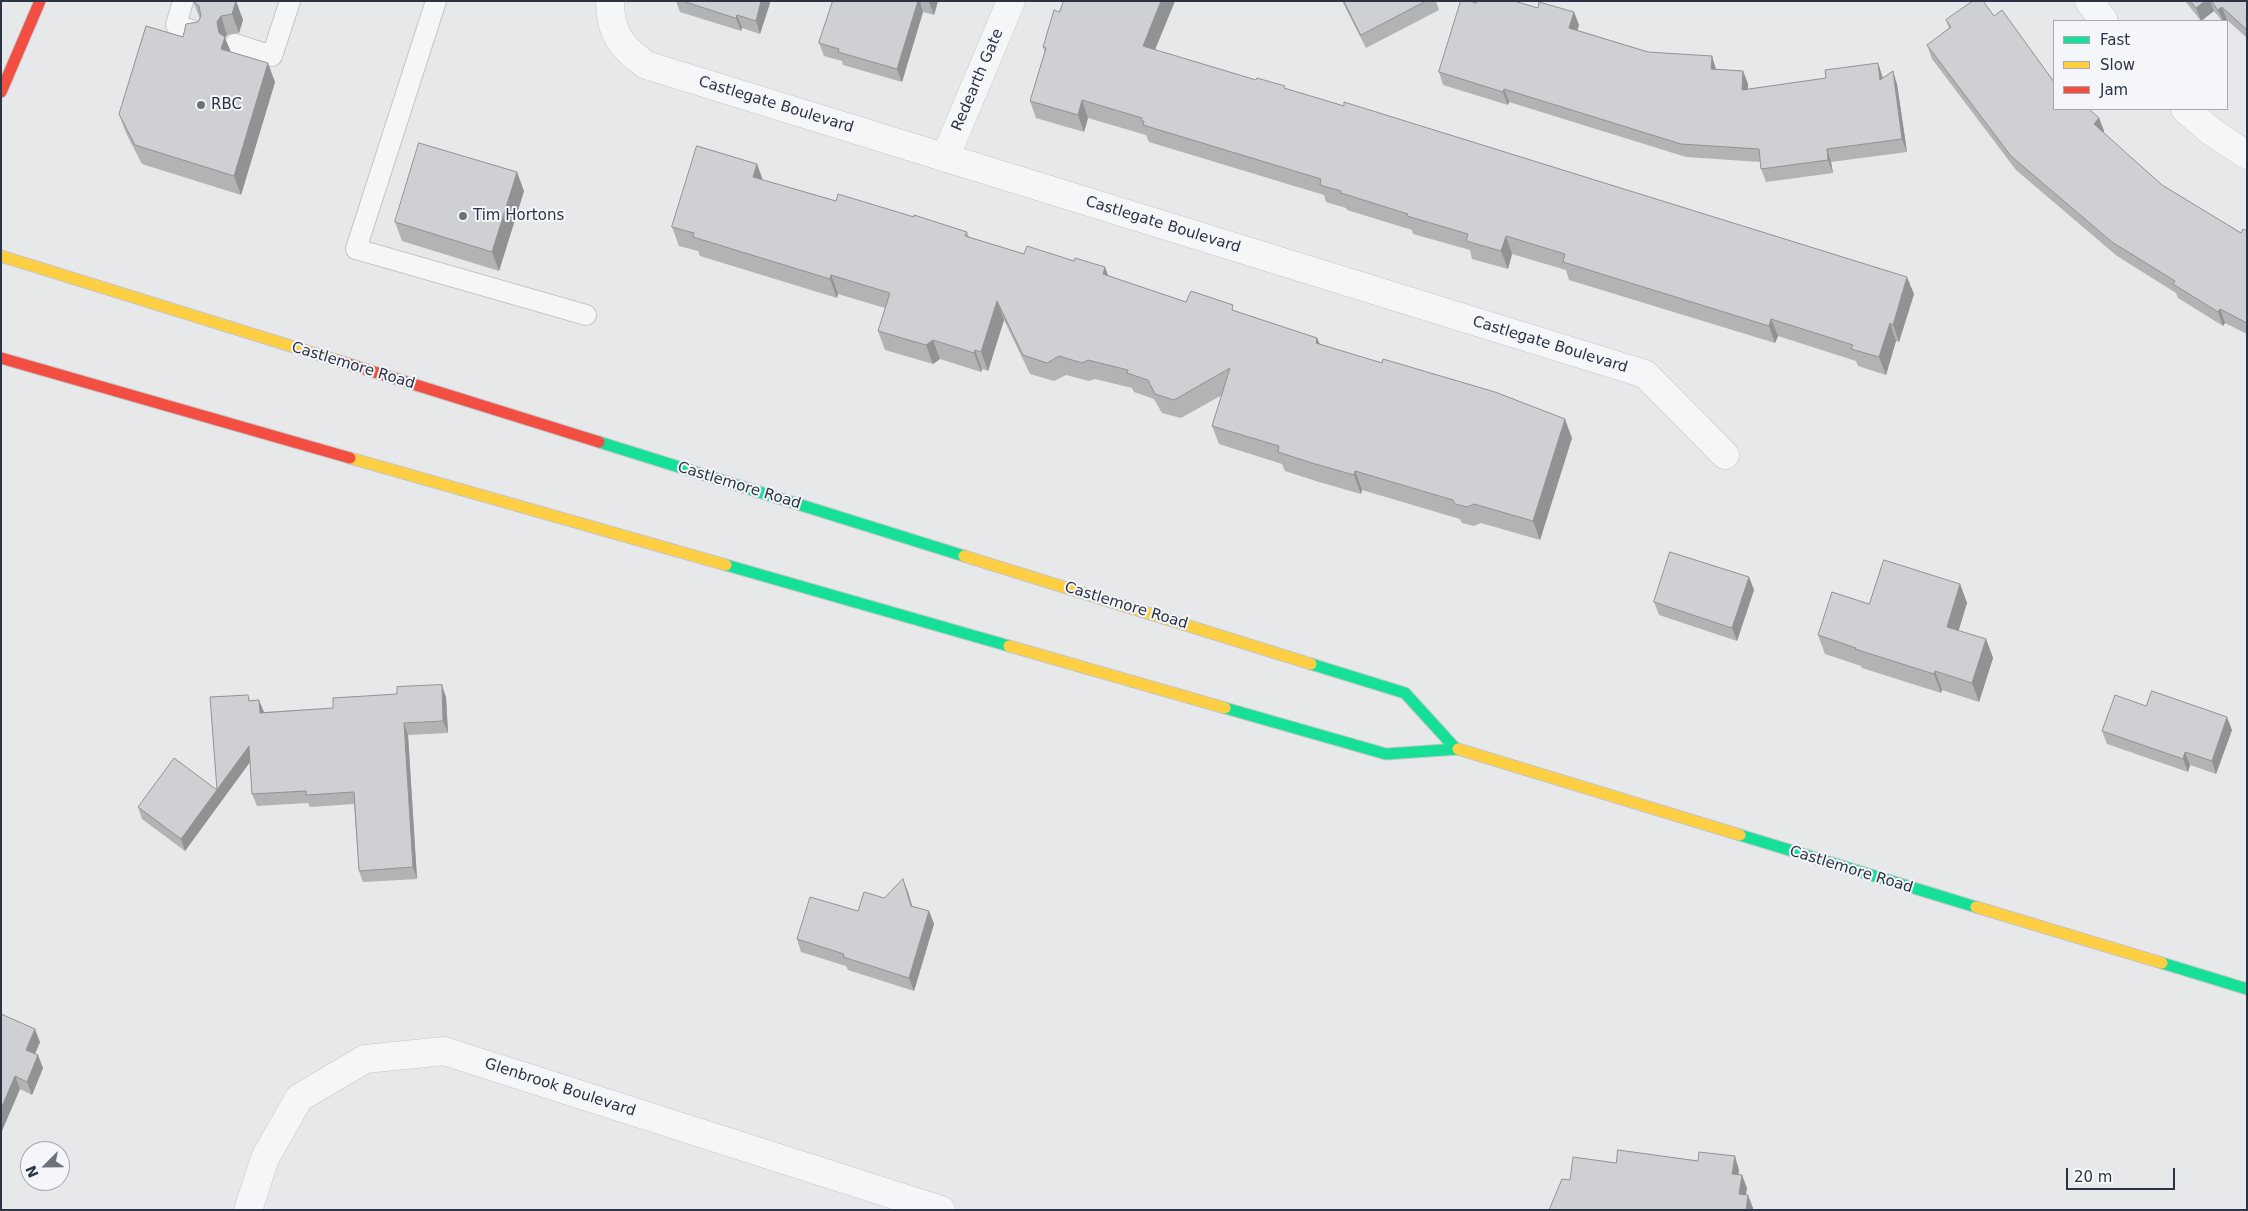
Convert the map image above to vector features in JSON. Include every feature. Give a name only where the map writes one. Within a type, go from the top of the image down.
[{"type":"main road","points":[[1,92],[40,1]]},
{"type":"main road","name":"Castlemore Road","points":[[1,256],[1404,693],[1456,749]]},
{"type":"main road","name":"Castlemore Road","points":[[1,358],[1386,754],[1456,749],[2247,989]]},
{"type":"street","name":"Castlegate Boulevard","points":[[610,1],[610,17],[616,36],[628,52],[646,64],[1645,374],[1726,454]]},
{"type":"street","name":"Redearth Gate","points":[[945,158],[1012,1]]},
{"type":"street","points":[[2089,1],[2103,20]]},
{"type":"street","points":[[2186,110],[2212,132],[2247,155]]},
{"type":"street","name":"Glenbrook Boulevard","points":[[248,1210],[265,1158],[299,1098],[365,1059],[444,1051],[942,1210]]},
{"type":"lane","points":[[183,1],[176,25],[197,32]]},
{"type":"lane","points":[[235,44],[272,56],[290,1]]},
{"type":"lane","points":[[436,1],[356,248],[586,315]]},
{"type":"building","name":"RBC","points":[[193,1],[236,1],[232,14],[221,16],[217,22],[219,33],[225,37],[221,49],[268,63],[234,176],[135,145],[119,114],[146,26],[183,37],[186,24],[198,22],[201,16],[199,6]]},
{"type":"building","points":[[683,1],[761,1],[756,21],[737,15],[736,18]]},
{"type":"building","points":[[833,1],[918,1],[897,69],[838,52],[839,49],[819,43]]},
{"type":"building","points":[[1064,1],[1161,1],[1143,46],[1256,80],[1257,78],[1285,86],[1284,88],[1344,106],[1344,102],[1907,277],[1893,325],[1890,323],[1879,357],[1851,349],[1853,345],[1771,319],[1769,326],[1563,262],[1565,254],[1506,236],[1501,251],[1466,241],[1468,234],[1407,216],[1408,214],[1341,193],[1341,191],[1320,185],[1321,179],[1143,125],[1144,121],[1141,121],[1142,118],[1082,100],[1078,115],[1030,101],[1046,48],[1043,47],[1054,10],[1059,12]]},
{"type":"building","points":[[1344,1],[1426,1],[1361,35]]},
{"type":"building","points":[[1461,1],[1476,3],[1477,1],[1514,1],[1538,8],[1539,2],[1574,12],[1569,28],[1648,52],[1712,56],[1711,69],[1743,71],[1742,90],[1826,78],[1825,70],[1878,63],[1880,80],[1893,71],[1902,139],[1827,149],[1828,160],[1761,169],[1759,149],[1681,144],[1504,89],[1503,92],[1439,72]]},
{"type":"building","points":[[1973,1],[1983,1],[1994,16],[2002,10],[2053,81],[2053,110],[2090,110],[2099,118],[2094,124],[2162,185],[2241,233],[2243,229],[2247,231],[2247,323],[2220,309],[2218,312],[2173,284],[2175,281],[2112,242],[2011,156],[1927,45],[1951,27],[1946,20]]},
{"type":"building","points":[[2191,1],[2205,1],[2196,8]]},
{"type":"building","points":[[2212,1],[2247,1],[2247,30],[2222,7],[2218,10]]},
{"type":"building","name":"Tim Hortons","points":[[419,143],[517,172],[492,252],[395,222]]},
{"type":"building","points":[[697,146],[757,164],[753,177],[836,201],[838,194],[914,217],[914,215],[967,232],[965,236],[1024,254],[1027,246],[1074,261],[1075,258],[1105,267],[1103,274],[1186,302],[1191,291],[1233,305],[1232,310],[1317,338],[1316,343],[1382,363],[1383,359],[1495,392],[1565,419],[1533,521],[1474,504],[1467,507],[1455,504],[1453,500],[1355,471],[1354,475],[1312,463],[1278,452],[1279,446],[1212,426],[1230,368],[1174,400],[1155,394],[1148,380],[1127,373],[1128,370],[1088,360],[1082,363],[1059,356],[1047,363],[1023,355],[997,301],[981,352],[975,350],[974,353],[933,340],[926,345],[878,331],[890,293],[831,275],[830,279],[693,237],[694,233],[672,227]]},
{"type":"building","points":[[1670,552],[1749,577],[1732,628],[1654,602]]},
{"type":"building","points":[[1884,560],[1960,584],[1947,627],[1986,639],[1972,683],[1935,671],[1934,674],[1818,635],[1832,592],[1869,604]]},
{"type":"building","points":[[442,685],[443,721],[404,723],[413,867],[359,871],[354,792],[306,795],[306,791],[252,794],[249,746],[217,790],[210,697],[248,695],[249,701],[259,700],[260,713],[333,708],[333,698],[397,694],[397,687]]},
{"type":"building","points":[[2152,691],[2227,717],[2212,761],[2185,752],[2183,759],[2102,731],[2115,695],[2146,706]]},
{"type":"building","points":[[174,758],[217,790],[181,839],[138,807]]},
{"type":"building","points":[[903,879],[911,906],[929,911],[909,978],[843,957],[844,954],[797,939],[810,897],[858,911],[864,892],[884,898]]},
{"type":"building","points":[[1,1014],[35,1029],[26,1050],[38,1055],[27,1082],[15,1076],[1,1109]]},
{"type":"building","points":[[1618,1150],[1698,1161],[1699,1152],[1735,1156],[1732,1174],[1742,1175],[1739,1194],[1748,1195],[1746,1210],[1549,1210],[1562,1179],[1570,1180],[1573,1157],[1616,1163]]},
{"type":"traffic: fast","points":[[599,442],[964,556]]},
{"type":"traffic: fast","points":[[726,565],[1009,646]]},
{"type":"traffic: fast","points":[[1311,664],[1405,693],[1456,749]]},
{"type":"traffic: fast","points":[[1225,708],[1386,754],[1458,749]]},
{"type":"traffic: fast","points":[[1740,835],[1976,907]]},
{"type":"traffic: fast","points":[[2162,963],[2247,989]]},
{"type":"traffic: slow","points":[[1,256],[339,361]]},
{"type":"traffic: slow","points":[[350,458],[726,565]]},
{"type":"traffic: slow","points":[[964,556],[1311,664]]},
{"type":"traffic: slow","points":[[1009,646],[1225,708]]},
{"type":"traffic: slow","points":[[1458,749],[1740,835]]},
{"type":"traffic: slow","points":[[1976,907],[2162,963]]},
{"type":"traffic: jam","points":[[1,92],[40,1]]},
{"type":"traffic: jam","points":[[1,358],[350,458]]},
{"type":"traffic: jam","points":[[339,361],[599,442]]},
{"type":"place","name":"RBC","points":[[201,105]]},
{"type":"place","name":"Tim Hortons","points":[[463,216]]}]
